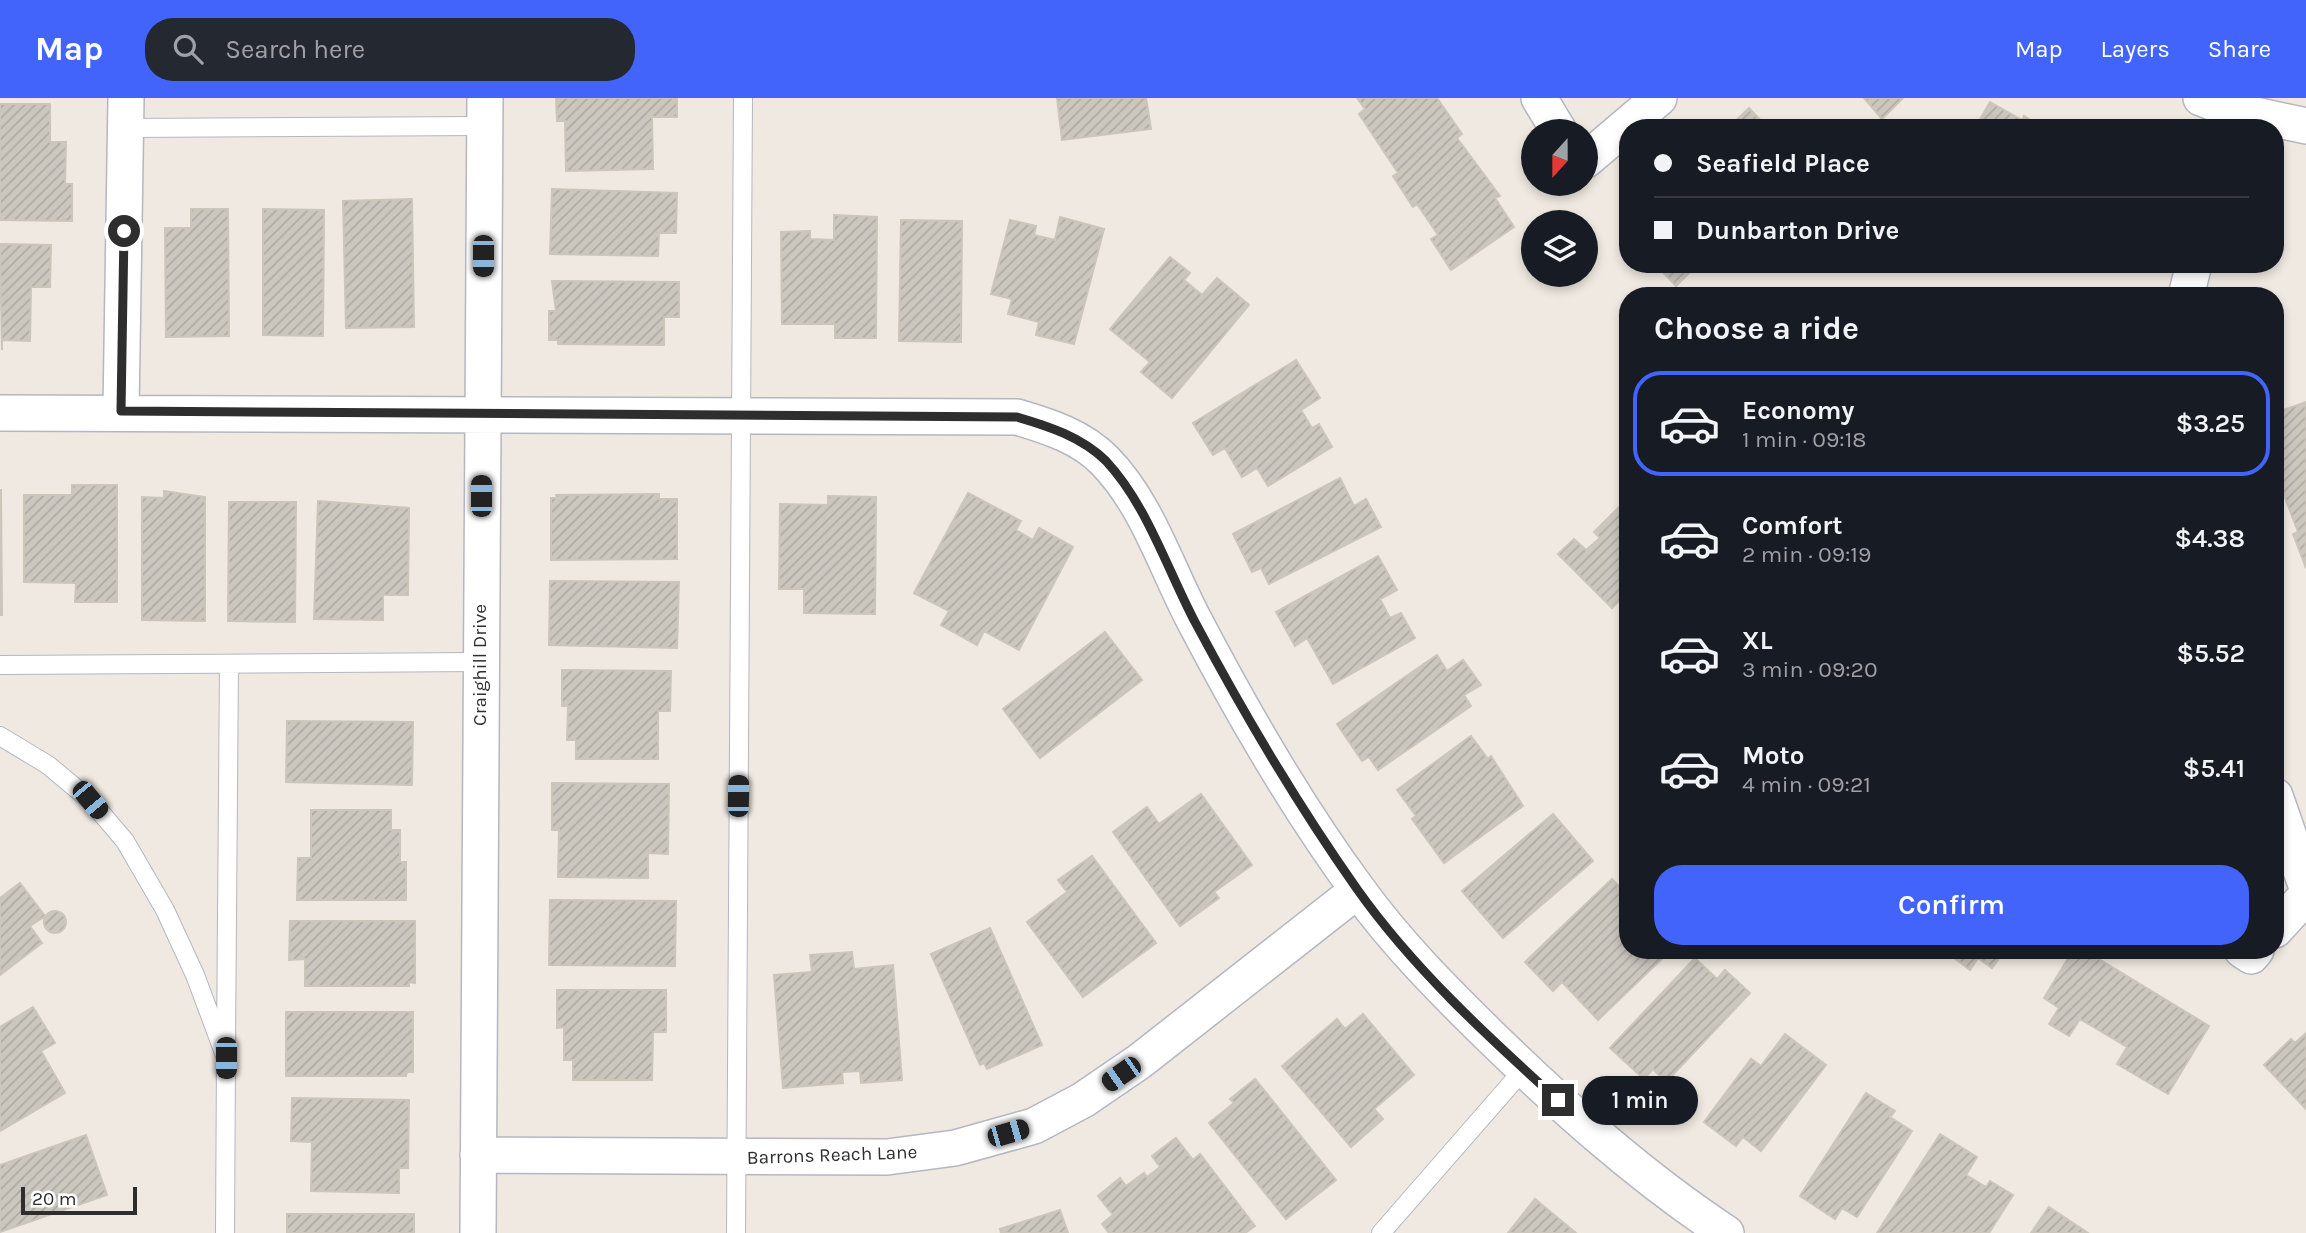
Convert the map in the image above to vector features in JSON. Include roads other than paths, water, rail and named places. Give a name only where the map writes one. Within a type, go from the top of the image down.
[{"type":"street","points":[[1539,98],[1552,119]]},
{"type":"street","points":[[1634,119],[1659,98]]},
{"type":"street","name":"Craighill Drive","points":[[478,1233],[484,112]]},
{"type":"street","points":[[2220,112],[2263,119]]},
{"type":"street","points":[[121,411],[125,113]]},
{"type":"street","points":[[2284,122],[2306,126]]},
{"type":"street","points":[[1598,150],[1619,132]]},
{"type":"street","points":[[0,413],[482,412],[1017,417],[1055,428],[1095,452],[1131,493],[1222,671],[1294,795],[1358,890],[1427,975],[1524,1069],[1609,1145],[1723,1232]]},
{"type":"street","points":[[2284,822],[2306,885]]},
{"type":"street","name":"Barrons Reach Lane","points":[[478,1155],[887,1157],[955,1148],[1034,1126],[1083,1100],[1140,1060],[1358,890]]},
{"type":"street","points":[[2284,920],[2306,896]]},
{"type":"lane","points":[[736,1233],[743,98]]},
{"type":"lane","points":[[125,113],[484,112]]},
{"type":"lane","points":[[0,664],[480,662]]},
{"type":"lane","points":[[225,1233],[229,664]]},
{"type":"lane","points":[[0,736],[48,765],[90,800],[125,841],[165,910],[195,975],[226,1058]]},
{"type":"lane","points":[[1381,1233],[1524,1069]]}]
